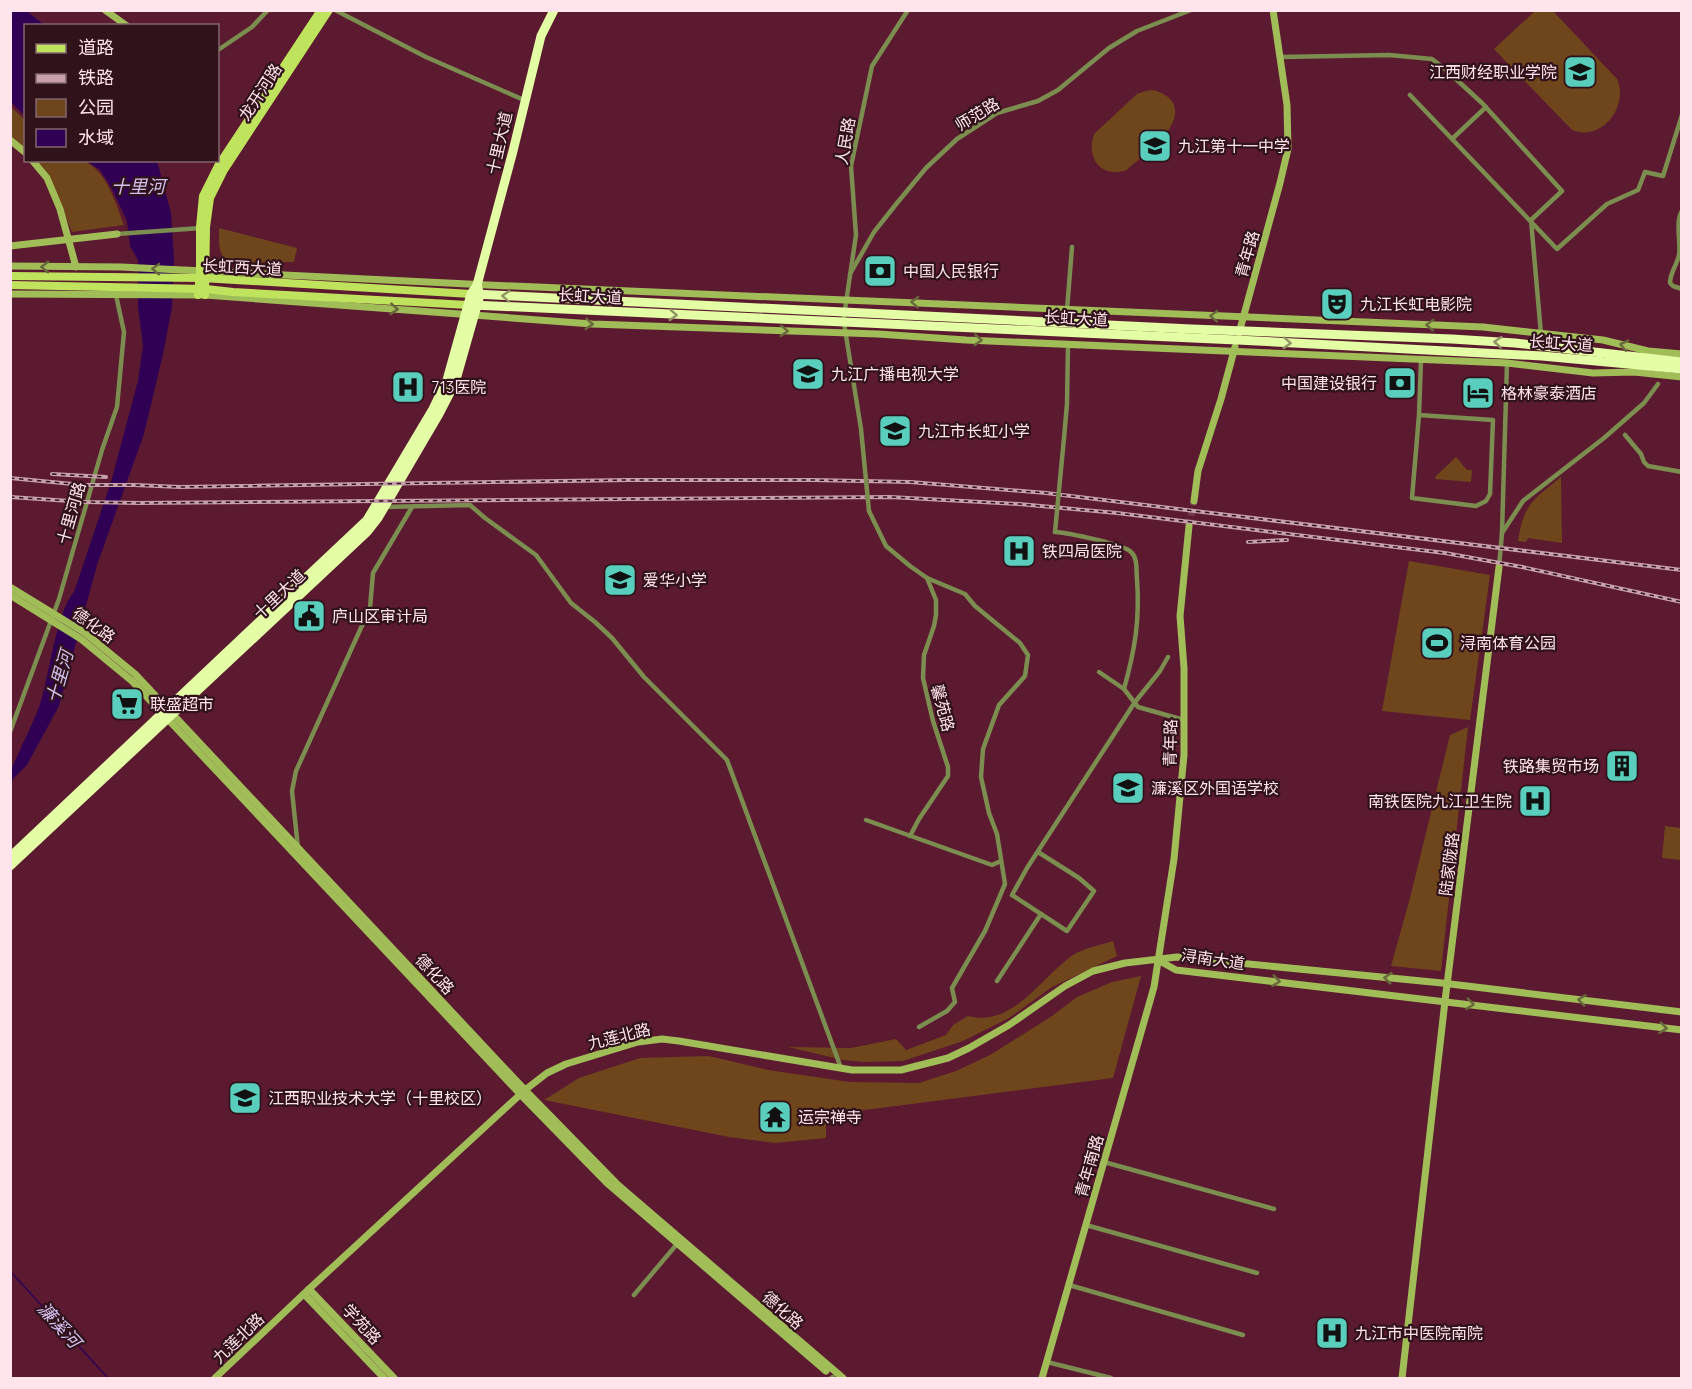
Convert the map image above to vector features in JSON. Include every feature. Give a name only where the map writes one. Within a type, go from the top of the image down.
[{"type":"highway","name":"十里大道","points":[[10,857],[367,532],[384,507],[455,383],[471,310],[513,151],[540,36],[554,10]]},
{"type":"highway","name":"长虹大道","points":[[476,291],[844,319]]},
{"type":"highway","name":"十里大道","points":[[10,866],[367,520],[433,409],[447,381],[471,310]]},
{"type":"highway","name":"长虹大道","points":[[471,310],[844,319],[1238,336],[1504,343],[1682,362]]},
{"type":"highway","name":"长虹大道","points":[[1238,336],[1542,356],[1682,369]]},
{"type":"main road","points":[[105,10],[124,24]]},
{"type":"main road","name":"龙开河路","points":[[198,292],[203,228],[221,164],[321,10]]},
{"type":"main road","name":"龙开河路","points":[[221,164],[329,10]]},
{"type":"main road","name":"青年路","points":[[1194,501],[1198,471],[1221,399],[1288,149],[1287,105],[1272,10]]},
{"type":"main road","points":[[10,140],[24,151]]},
{"type":"main road","points":[[34,162],[47,178],[60,209],[76,267]]},
{"type":"main road","points":[[10,246],[117,234]]},
{"type":"main road","points":[[10,266],[121,267],[199,274]]},
{"type":"main road","name":"长虹西大道","points":[[10,276],[120,277],[199,274],[476,291]]},
{"type":"main road","name":"长虹西大道","points":[[10,285],[119,292],[233,292],[471,310]]},
{"type":"main road","points":[[476,291],[847,299],[1483,327],[1603,340],[1648,351],[1682,354]]},
{"type":"main road","points":[[10,294],[119,292]]},
{"type":"main road","points":[[471,310],[592,324],[1507,363],[1593,373],[1635,372],[1682,377]]},
{"type":"main road","name":"青年路","points":[[1158,960],[1174,859],[1184,755],[1184,668],[1180,616],[1190,526]]},
{"type":"main road","name":"陆家陇路","points":[[1402,1378],[1445,1001],[1499,567]]},
{"type":"main road","name":"德化路","points":[[10,587],[52,617]]},
{"type":"main road","name":"德化路","points":[[10,595],[83,636],[135,674],[167,714],[523,1092],[618,1185],[843,1378]]},
{"type":"main road","name":"德化路","points":[[167,714],[298,848],[607,1183],[833,1378]]},
{"type":"main road","name":"浔南大道","points":[[1158,960],[1177,957],[1448,984],[1682,1012]]},
{"type":"main road","name":"九莲北路","points":[[215,1378],[523,1092],[547,1073],[566,1064],[638,1042],[662,1039],[713,1045],[772,1058],[841,1068],[901,1070],[948,1058],[1009,1025],[1065,986],[1093,971],[1125,963],[1158,960]]},
{"type":"main road","name":"浔南大道","points":[[1158,960],[1176,970],[1682,1030]]},
{"type":"main road","name":"青年南路","points":[[1042,1378],[1154,987],[1158,960]]},
{"type":"main road","name":"学苑路","points":[[307,1291],[384,1378]]},
{"type":"main road","name":"学苑路","points":[[307,1291],[394,1378]]},
{"type":"street","points":[[219,49],[252,27],[268,10]]},
{"type":"street","points":[[335,10],[426,57],[524,100]]},
{"type":"street","name":"人民路","points":[[908,10],[872,66],[851,166],[856,235],[844,319],[861,429],[869,511],[886,546],[927,578]]},
{"type":"street","name":"师范路","points":[[850,274],[874,232],[926,168],[957,139],[997,113],[1038,101],[1058,90],[1109,48],[1137,31],[1191,10]]},
{"type":"street","points":[[1280,57],[1389,55],[1432,59],[1486,107],[1562,191],[1531,220]]},
{"type":"street","points":[[1410,95],[1557,249],[1607,204],[1638,190],[1645,171],[1663,176],[1682,115]]},
{"type":"street","points":[[1452,139],[1486,107]]},
{"type":"street","points":[[1682,211],[1679,223],[1678,257],[1670,283],[1682,289]]},
{"type":"street","points":[[1531,220],[1540,334]]},
{"type":"street","points":[[117,234],[203,228]]},
{"type":"street","points":[[1067,310],[1072,247]]},
{"type":"street","name":"十里河路","points":[[10,732],[52,617],[117,407],[124,332],[119,292]]},
{"type":"street","points":[[1068,344],[1067,404],[1055,531],[1073,533],[1128,549],[1135,557],[1138,631],[1124,689]]},
{"type":"street","points":[[1419,415],[1493,420],[1490,494],[1483,504],[1476,506],[1412,498],[1421,360]]},
{"type":"street","points":[[1502,533],[1507,363]]},
{"type":"street","name":"陆家陇路","points":[[1499,567],[1502,533],[1523,501],[1604,438],[1644,403],[1658,384]]},
{"type":"street","points":[[1625,435],[1648,466],[1682,472]]},
{"type":"street","points":[[384,507],[470,505],[536,555],[571,603],[612,639],[644,677],[727,760],[841,1068]]},
{"type":"street","points":[[298,848],[292,791],[296,771],[370,609],[373,573],[412,507]]},
{"type":"street","points":[[919,1027],[947,1011],[955,1002],[952,988],[985,931],[1005,884],[997,834],[989,813],[981,777],[983,749],[999,705],[1025,676],[1028,655],[1020,644],[975,606],[965,594],[927,578]]},
{"type":"street","name":"馨苑路","points":[[910,836],[948,776],[946,759],[933,721],[923,678],[924,655],[936,615],[936,600],[927,578]]},
{"type":"street","points":[[1038,852],[1079,878],[1094,891],[1067,931],[1012,895],[1038,852],[1135,702],[1160,671],[1168,657]]},
{"type":"street","points":[[1099,672],[1124,689],[1138,707],[1184,720]]},
{"type":"street","points":[[866,820],[992,865],[1000,861]]},
{"type":"street","points":[[997,981],[1041,914]]},
{"type":"street","points":[[1104,1162],[1274,1209]]},
{"type":"street","points":[[1086,1225],[1257,1273]]},
{"type":"street","points":[[634,1295],[677,1244]]},
{"type":"street","points":[[1069,1285],[1242,1335]]},
{"type":"street","points":[[1047,1362],[1110,1378]]},
{"type":"green space","points":[[1535,11],[1553,11],[1617,79],[1620,89],[1619,100],[1616,110],[1603,126],[1593,131],[1572,130],[1494,49]]},
{"type":"green space","points":[[1153,90],[1169,98],[1173,103],[1175,112],[1168,131],[1127,170],[1118,172],[1103,169],[1097,164],[1092,151],[1094,134],[1137,94]]},
{"type":"green space","points":[[10,106],[24,119],[24,148],[11,137]]},
{"type":"green space","points":[[36,162],[86,162],[92,166],[99,172],[110,189],[124,225],[72,232],[50,177]]},
{"type":"green space","points":[[219,228],[297,248],[294,262],[228,263],[220,251]]},
{"type":"green space","points":[[1456,457],[1467,470],[1472,470],[1471,482],[1435,479],[1436,476]]},
{"type":"green space","points":[[1561,477],[1562,543],[1528,538],[1526,542],[1518,541],[1523,518],[1531,503]]},
{"type":"green space","name":"浔南体育公园","points":[[1409,561],[1490,575],[1470,720],[1382,711]]},
{"type":"green space","points":[[1468,727],[1441,971],[1391,966],[1450,735]]},
{"type":"green space","points":[[1665,826],[1681,828],[1681,860],[1662,858]]},
{"type":"green space","points":[[1113,941],[1117,956],[1052,987],[1009,1018],[963,1041],[903,1061],[843,1060],[788,1047],[851,1048],[896,1039],[906,1050],[946,1035],[953,1025],[968,1016],[984,1018],[999,1015],[1013,1008],[1073,955]]},
{"type":"green space","points":[[1141,976],[1113,1078],[826,1115],[826,1138],[775,1143],[729,1137],[544,1100],[579,1078],[640,1058],[709,1056],[768,1070],[850,1082],[919,1083],[956,1071],[990,1055],[1052,1016],[1077,997],[1112,982]]},
{"type":"water","points":[[10,11],[27,11],[43,24],[24,24],[24,115],[11,102]]},
{"type":"water","name":"十里河","points":[[88,162],[157,162],[171,213],[174,259],[172,307],[144,434],[97,565],[59,706],[27,765],[11,781],[11,770],[33,723],[43,694],[62,615],[74,592],[111,482],[138,381],[143,345],[138,307],[138,260],[130,246],[127,221],[100,170]]},
{"type":"waterway","name":"濂溪河","points":[[10,1271],[108,1378]]},
{"type":"tunnel","points":[[1189,526],[1194,501]]},
{"type":"railway","points":[[52,474],[106,477]]},
{"type":"railway","points":[[10,478],[83,485],[180,487],[628,480],[910,482],[1046,493],[1682,570]]},
{"type":"railway","points":[[10,497],[139,503],[890,497],[1019,504],[1117,513],[1445,553],[1522,567],[1682,602]]},
{"type":"railway","points":[[1248,542],[1287,540]]},
{"type":"place","name":"江西财经职业学院","points":[[1580,72]]},
{"type":"place","name":"九江第十一中学","points":[[1155,146]]},
{"type":"place","name":"中国人民银行","points":[[880,271]]},
{"type":"place","name":"九江长虹电影院","points":[[1337,304]]},
{"type":"place","name":"九江广播电视大学","points":[[808,374]]},
{"type":"place","name":"中国建设银行","points":[[1400,383]]},
{"type":"place","name":"713医院","points":[[408,387]]},
{"type":"place","name":"格林豪泰酒店","points":[[1478,393]]},
{"type":"place","name":"九江市长虹小学","points":[[895,431]]},
{"type":"place","name":"铁四局医院","points":[[1019,551]]},
{"type":"place","name":"爱华小学","points":[[620,580]]},
{"type":"place","name":"庐山区审计局","points":[[309,616]]},
{"type":"place","name":"浔南体育公园","points":[[1437,643]]},
{"type":"place","name":"联盛超市","points":[[127,704]]},
{"type":"place","name":"铁路集贸市场","points":[[1622,766]]},
{"type":"place","name":"濂溪区外国语学校","points":[[1128,788]]},
{"type":"place","name":"南铁医院九江卫生院","points":[[1535,801]]},
{"type":"place","name":"江西职业技术大学（十里校区）","points":[[245,1098]]},
{"type":"place","name":"运宗禅寺","points":[[775,1117]]},
{"type":"place","name":"九江市中医院南院","points":[[1332,1333]]}]
